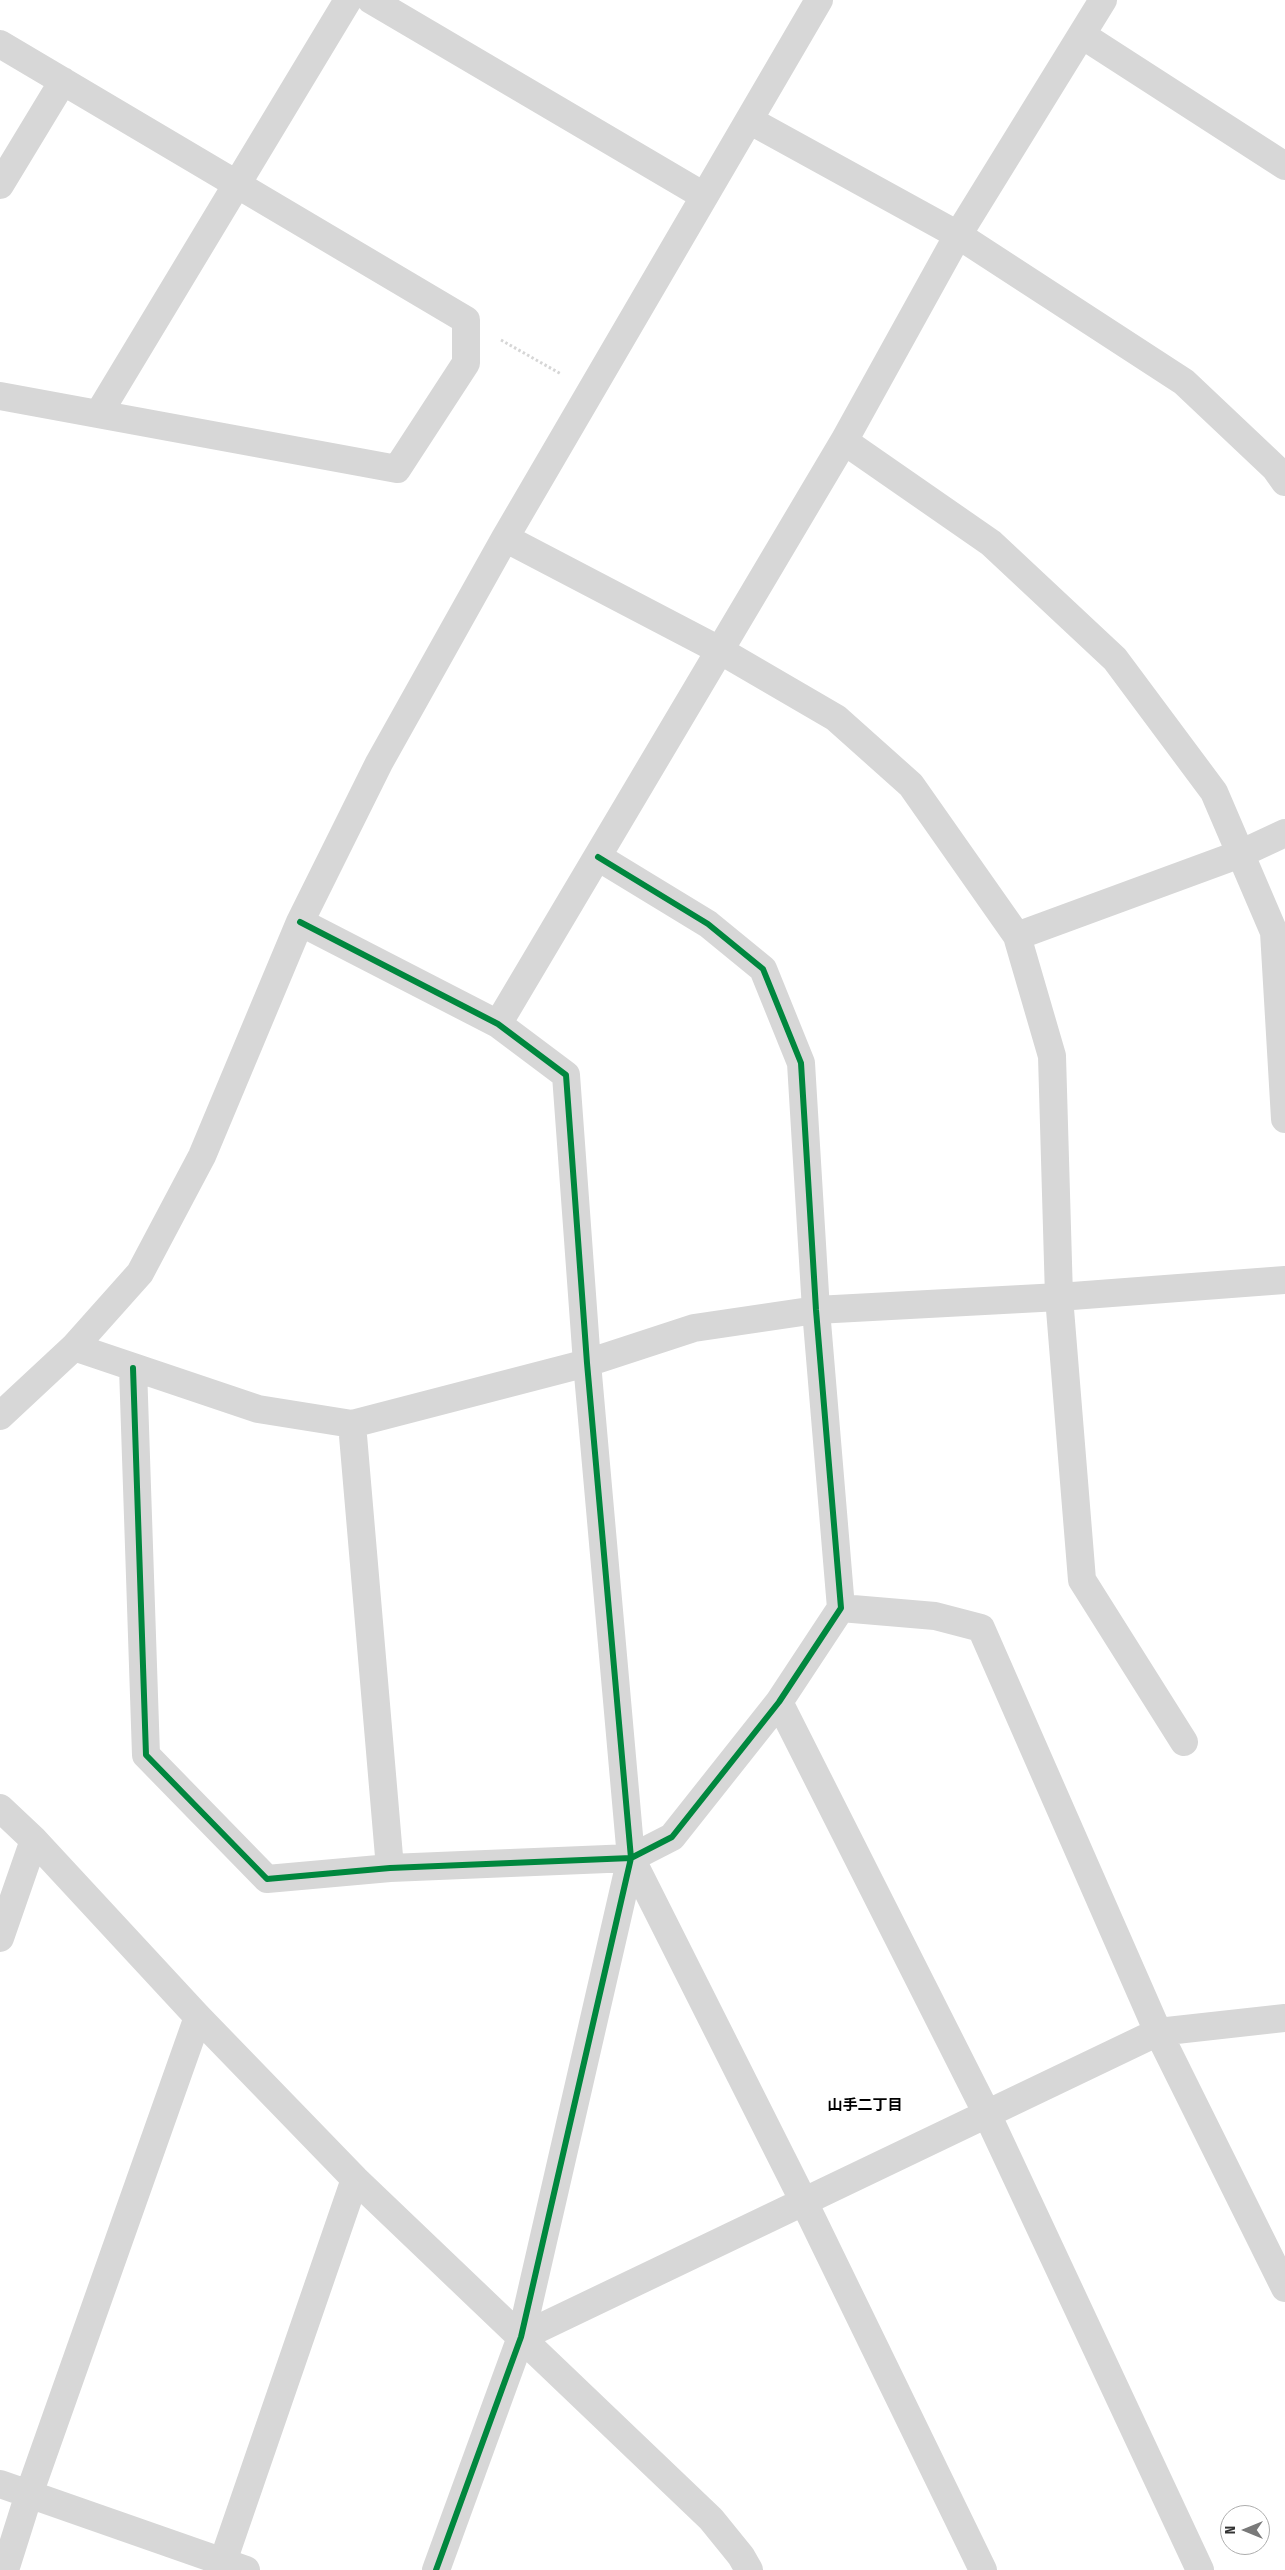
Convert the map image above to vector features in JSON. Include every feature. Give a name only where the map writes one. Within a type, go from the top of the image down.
[{"type":"street","points":[[99,413],[348,0]]},
{"type":"street","points":[[371,0],[704,196]]},
{"type":"street","points":[[0,1416],[74,1347],[140,1273],[202,1156],[300,922],[379,762],[505,538],[819,0]]},
{"type":"street","points":[[498,1024],[844,441],[958,235],[1103,0]]},
{"type":"street","points":[[1082,35],[1285,166]]},
{"type":"street","points":[[0,44],[466,320],[466,363],[397,469],[0,396]]},
{"type":"street","points":[[0,185],[63,81]]},
{"type":"street","points":[[749,120],[958,235],[1184,382],[1275,468],[1285,482]]},
{"type":"street","points":[[844,441],[990,543],[1115,659],[1214,792],[1274,932],[1285,1119]]},
{"type":"street","points":[[505,538],[721,651],[836,718],[911,785],[1017,936],[1052,1056],[1060,1297],[1082,1580],[1184,1742]]},
{"type":"street","points":[[1017,936],[1240,854],[1285,833]]},
{"type":"street","points":[[133,1368],[146,1755],[267,1879],[390,1868],[631,1858],[672,1837],[779,1702],[841,1608],[816,1310],[801,1063],[763,969],[708,924],[598,857]]},
{"type":"street","points":[[300,922],[498,1024],[566,1075],[587,1363],[631,1858],[521,2337],[436,2570]]},
{"type":"street","points":[[74,1347],[258,1409],[352,1424],[587,1363],[694,1328],[816,1310],[1060,1297],[1285,1280]]},
{"type":"street","points":[[352,1424],[390,1868]]},
{"type":"street","points":[[841,1608],[935,1616],[981,1628],[1158,2032],[1285,2288]]},
{"type":"street","points":[[779,1702],[987,2114],[1200,2570]]},
{"type":"street","points":[[0,1808],[34,1840],[198,2016],[355,2179],[711,2519],[741,2556],[749,2570]]},
{"type":"street","points":[[0,1938],[34,1840]]},
{"type":"street","points":[[631,1858],[804,2202],[983,2570]]},
{"type":"street","points":[[5,2570],[29,2494],[198,2016]]},
{"type":"street","points":[[521,2337],[1158,2032],[1285,2018]]},
{"type":"street","points":[[0,2484],[230,2567],[355,2179]]},
{"type":"path","points":[[466,320],[590,391]]},
{"type":"cycle path","points":[[133,1368],[146,1755],[267,1879],[390,1868],[631,1858],[672,1837],[779,1702],[841,1608],[816,1310],[801,1063],[763,969],[708,924],[598,857]]},
{"type":"cycle path","points":[[300,922],[498,1024],[566,1075],[587,1363],[631,1858],[521,2337],[436,2570]]},
{"type":"district","name":"山手二丁目","points":[[865,2106]]}]
